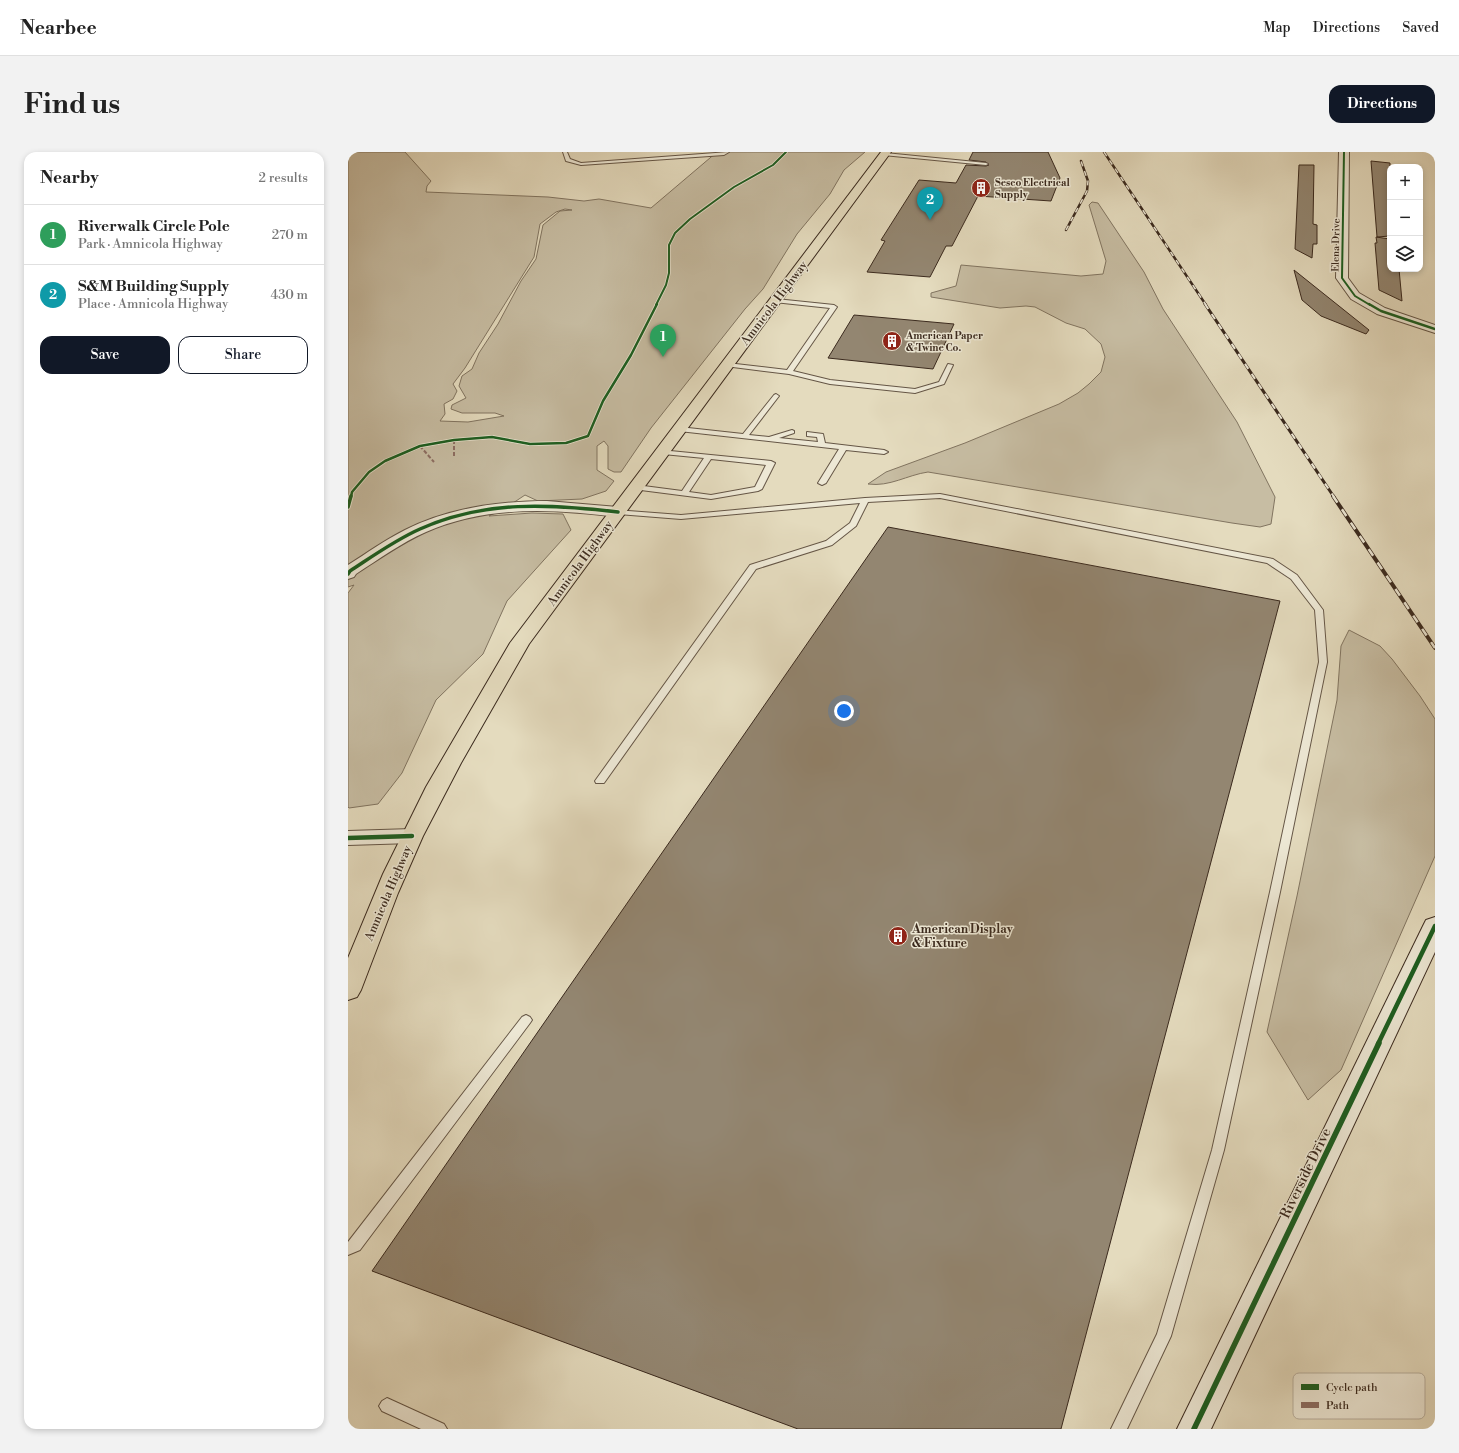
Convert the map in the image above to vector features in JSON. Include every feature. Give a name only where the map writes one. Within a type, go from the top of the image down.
[{"type":"main road","name":"Amnicola Highway","points":[[348,990],[379,912],[412,836],[468,730],[520,643],[886,153]]},
{"type":"street","name":"Elena Drive","points":[[1344,152],[1342,278],[1355,296],[1381,311],[1432,325]]},
{"type":"street","points":[[348,574],[350,571],[412,533],[431,524],[467,514],[507,507],[562,506],[618,512]]},
{"type":"street","points":[[348,838],[412,836]]},
{"type":"street","name":"Riverside Drive","points":[[1194,1429],[1435,926]]},
{"type":"lane","points":[[565,152],[568,160],[581,164],[724,154],[727,152]]},
{"type":"lane","points":[[886,153],[986,164]]},
{"type":"lane","points":[[776,301],[834,307],[789,372]]},
{"type":"lane","points":[[727,365],[789,372],[830,382],[915,391],[942,383],[950,365]]},
{"type":"lane","points":[[744,436],[776,396]]},
{"type":"lane","points":[[679,429],[884,452]]},
{"type":"lane","points":[[768,439],[792,432]]},
{"type":"lane","points":[[810,434],[820,436],[822,445]]},
{"type":"lane","points":[[822,483],[844,448]]},
{"type":"lane","points":[[636,487],[711,497],[758,489],[771,463],[663,452]]},
{"type":"lane","points":[[684,494],[709,456]]},
{"type":"lane","points":[[618,512],[682,517],[865,500],[940,496],[1270,561],[1294,576],[1319,610],[1322,662],[1275,892],[1218,1150],[1164,1336],[1120,1429]]},
{"type":"lane","points":[[600,781],[753,566],[829,543],[853,524],[865,500]]},
{"type":"lane","points":[[348,1249],[355,1246],[526,1020]]},
{"type":"lane","points":[[387,1406],[439,1429]]},
{"type":"shaded area","points":[[348,152],[405,152],[431,181],[427,186],[426,192],[548,197],[584,201],[599,199],[651,208],[717,152],[865,152],[844,170],[830,194],[797,234],[763,289],[745,309],[651,428],[621,472],[614,472],[608,469],[608,446],[604,441],[597,446],[597,470],[614,481],[606,491],[582,499],[538,501],[525,495],[507,507],[489,516],[532,513],[563,514],[571,530],[507,601],[483,654],[436,700],[402,773],[378,804],[349,808],[348,593],[354,585],[348,587]],"holes":[[[565,209],[572,210],[560,211],[543,225],[536,259],[521,281],[498,324],[479,353],[472,369],[462,376],[459,386],[466,398],[452,405],[451,409],[462,413],[495,413],[504,416],[468,422],[440,421],[445,414],[444,404],[453,399],[457,391],[453,384],[465,368],[534,257],[540,224],[556,212]]]},
{"type":"shaded area","points":[[1092,202],[1098,203],[1144,272],[1163,309],[1237,422],[1275,497],[1271,524],[1260,527],[1232,523],[928,472],[884,484],[868,484],[886,472],[965,443],[1059,404],[1078,393],[1101,372],[1105,357],[1101,344],[1085,329],[1066,323],[1035,307],[1026,306],[1000,308],[931,297],[931,293],[956,286],[961,265],[1081,276],[1103,274],[1106,261],[1089,205]]},
{"type":"shaded area","points":[[1349,630],[1380,646],[1392,659],[1420,696],[1435,719],[1435,856],[1341,1070],[1308,1100],[1267,1032],[1297,896],[1337,700],[1341,646]]},
{"type":"building","points":[[973,152],[1048,152],[1060,178],[1051,201],[978,196],[952,246],[946,246],[930,277],[867,272],[885,241],[881,240],[919,180],[956,183],[966,165],[989,165],[986,162],[969,160]]},
{"type":"building","points":[[1371,161],[1390,163],[1387,164],[1387,236],[1377,237]]},
{"type":"building","points":[[1299,165],[1314,165],[1313,224],[1317,225],[1317,244],[1313,244],[1312,258],[1295,249]]},
{"type":"building","points":[[1376,237],[1387,239],[1387,272],[1399,272],[1402,301],[1379,290],[1375,243],[1377,243]]},
{"type":"building","points":[[1294,270],[1369,330],[1366,334],[1321,316],[1302,300]]},
{"type":"building","name":"American Paper & Twine Co.","points":[[854,315],[954,324],[933,369],[828,358]]},
{"type":"building","name":"American Display & Fixture","points":[[888,527],[1280,601],[1061,1429],[798,1429],[372,1271]]},
{"type":"railway","points":[[1104,152],[1206,305]]},
{"type":"railway","points":[[1066,230],[1087,191],[1088,181],[1081,161]]},
{"type":"railway","points":[[1205,304],[1334,497]]},
{"type":"railway","points":[[1333,496],[1435,648]]},
{"type":"marked path","points":[[454,440],[454,457]]},
{"type":"marked path","points":[[420,446],[434,462]]},
{"type":"cycle path","points":[[348,507],[352,492],[369,472],[385,461],[420,446],[454,440],[492,437],[530,444],[566,443],[588,436],[603,401],[631,355],[666,285],[669,273],[669,245],[675,233],[690,219],[734,187],[773,165],[786,152]]},
{"type":"cycle path","points":[[1344,152],[1342,278],[1355,296],[1381,311],[1435,329]]},
{"type":"cycle path","points":[[348,574],[350,571],[380,551],[421,528],[447,519],[480,511],[547,505],[570,506],[618,512]]},
{"type":"cycle path","points":[[348,838],[412,836]]},
{"type":"cycle path","points":[[1194,1429],[1435,926]]},
{"type":"place","name":"Sesco Electrical Supply","points":[[981,188]]},
{"type":"place","name":"S&M Building Supply","points":[[930,220]]},
{"type":"place","name":"American Paper & Twine Co.","points":[[892,341]]},
{"type":"place","name":"Riverwalk Circle Pole","points":[[663,357]]},
{"type":"place","name":"American Display & Fixture","points":[[898,936]]}]
